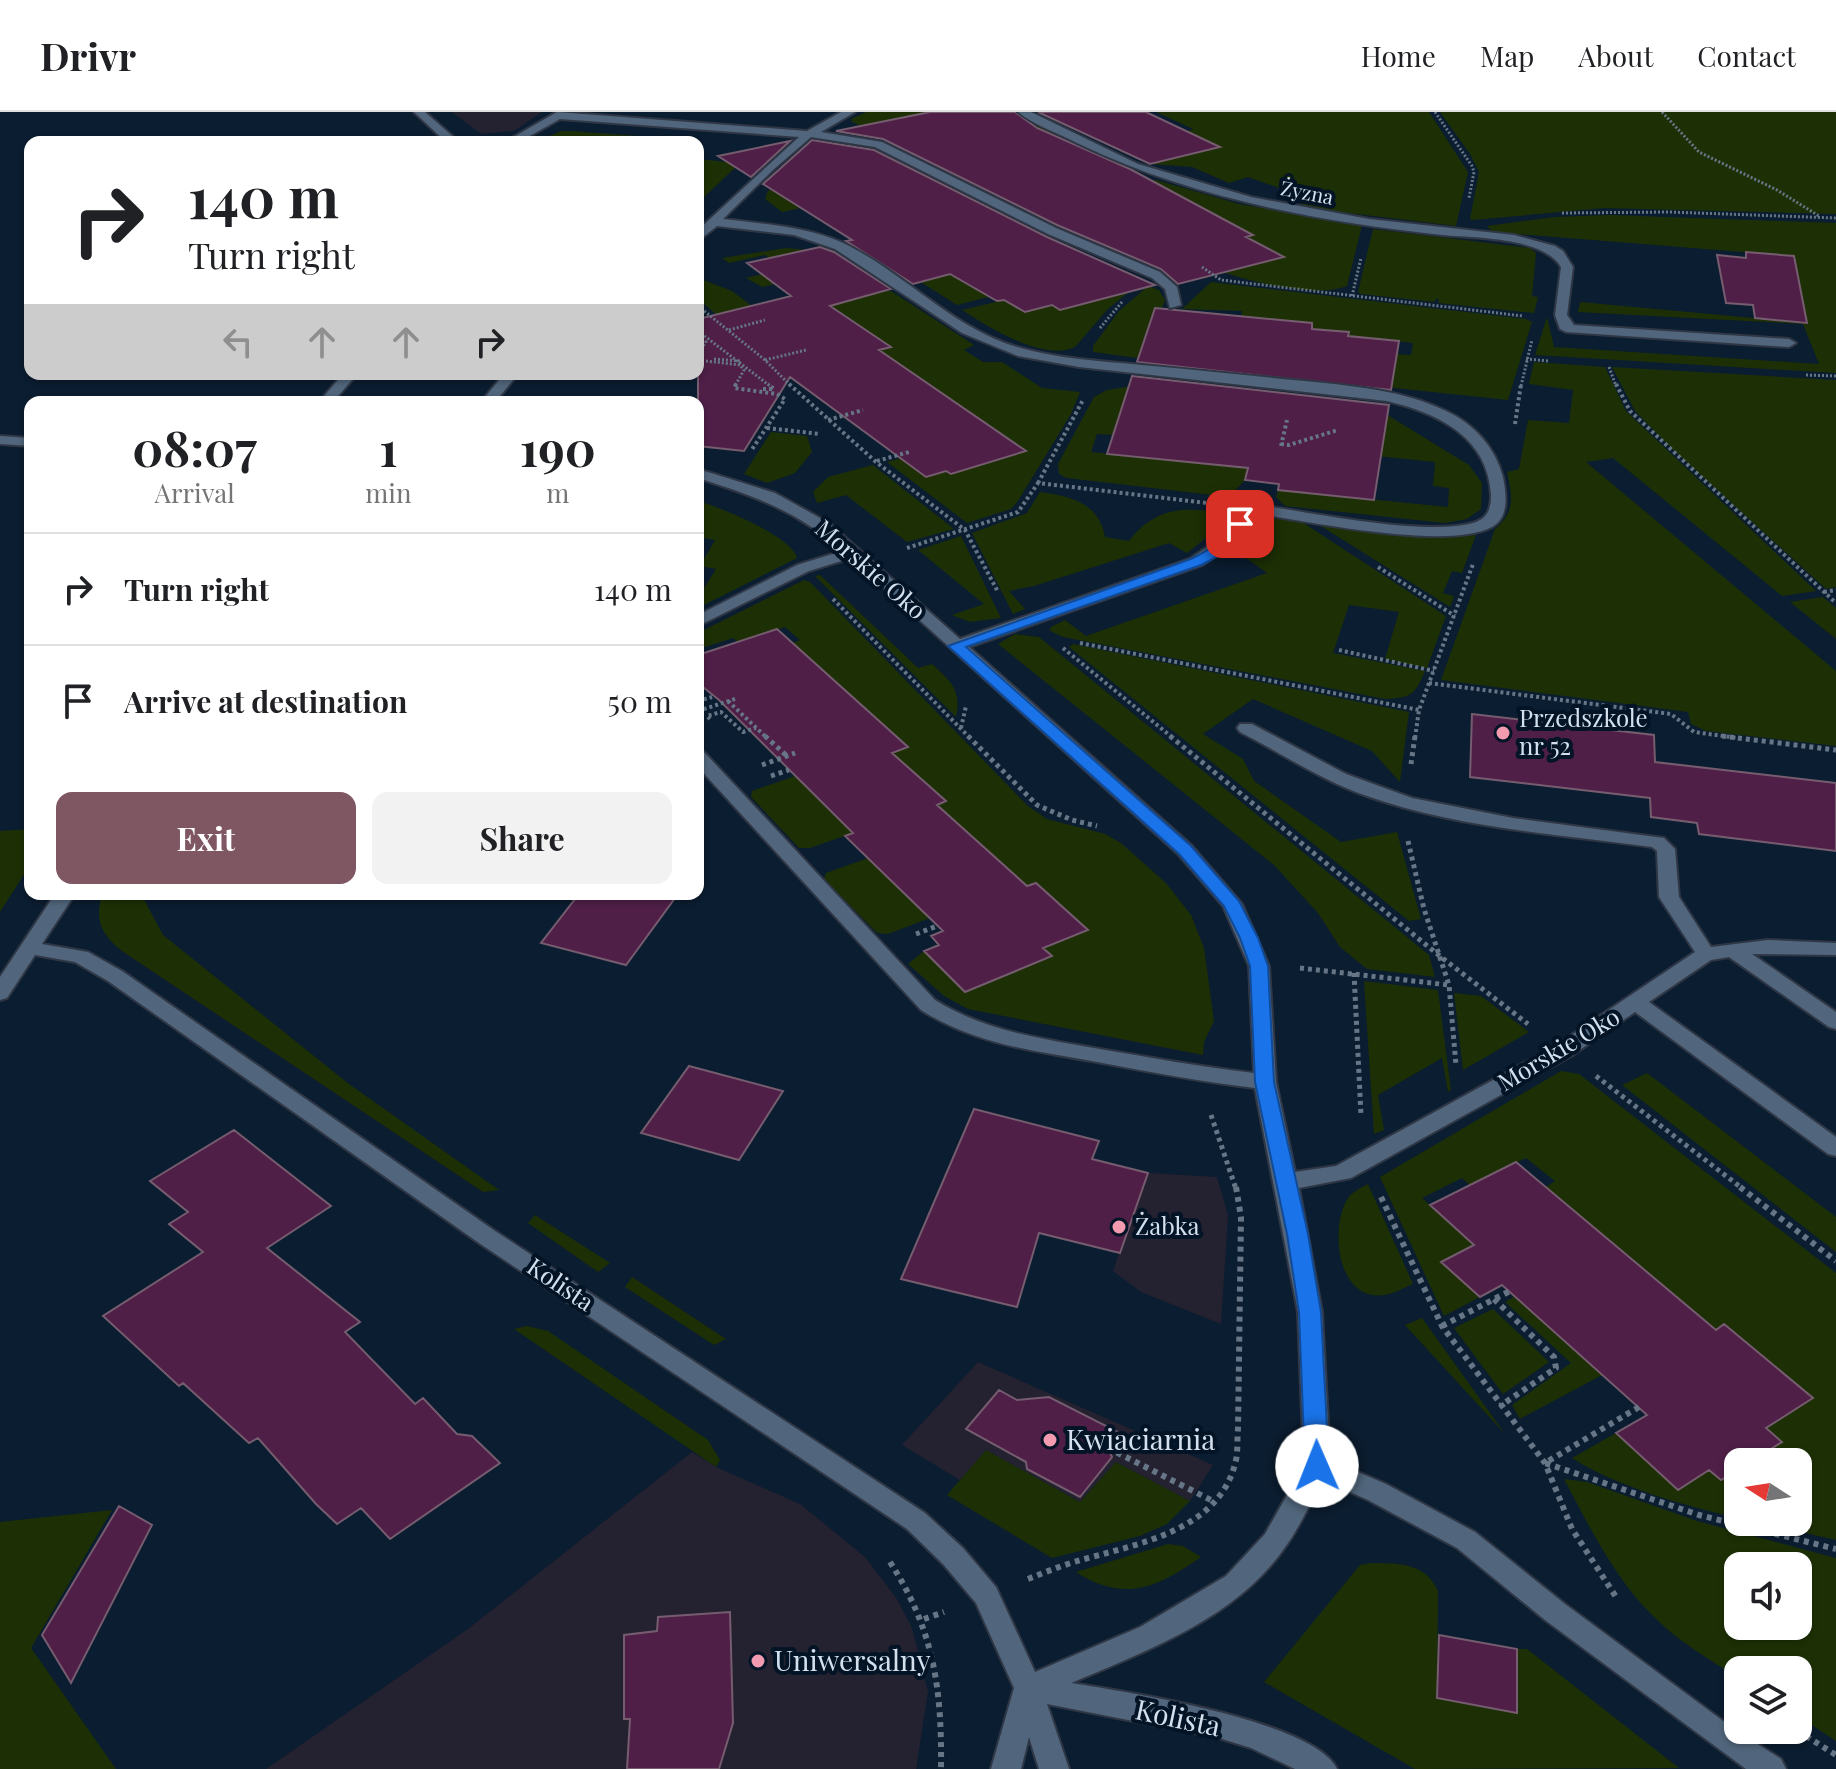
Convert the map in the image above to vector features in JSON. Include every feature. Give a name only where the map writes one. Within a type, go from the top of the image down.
[{"type":"street","points":[[419,112],[446,136]]},
{"type":"street","points":[[704,231],[806,135],[831,119],[850,112]]},
{"type":"street","name":"Żyzna","points":[[1023,112],[1134,166],[1207,189],[1302,212],[1514,239],[1551,249],[1559,254],[1567,267],[1561,315],[1565,326],[1580,331],[1789,343]]},
{"type":"street","points":[[522,136],[562,114],[854,138],[891,150],[1052,231],[1156,275],[1168,282],[1174,291],[1175,305]]},
{"type":"street","points":[[714,222],[802,235],[838,246],[991,343],[1048,358],[1353,391],[1402,400],[1451,418],[1473,433],[1485,449],[1492,467],[1498,488],[1496,511],[1488,523],[1468,528],[1416,528],[1248,508],[1231,539],[1218,551],[1114,593],[955,646]]},
{"type":"street","points":[[331,396],[345,380]]},
{"type":"street","points":[[493,396],[506,380]]},
{"type":"street","points":[[0,440],[24,442]]},
{"type":"street","name":"Morskie Oko","points":[[704,475],[729,481],[794,507],[859,556],[955,646],[1185,850],[1232,904],[1259,966],[1265,1082],[1310,1312],[1317,1466]]},
{"type":"street","points":[[704,618],[803,568],[859,556]]},
{"type":"street","points":[[1246,728],[1349,781],[1395,798],[1483,817],[1657,842],[1666,849],[1669,897],[1706,954]]},
{"type":"street","points":[[704,762],[928,1005],[945,1017],[965,1027],[1057,1048],[1208,1076],[1265,1082]]},
{"type":"street","points":[[0,993],[61,900]]},
{"type":"street","name":"Morskie Oko","points":[[1286,1180],[1314,1179],[1343,1172],[1364,1161],[1563,1051],[1706,954],[1768,946],[1836,949]]},
{"type":"street","name":"Kolista","points":[[30,948],[81,957],[115,976],[487,1237],[916,1521],[953,1556],[986,1595],[1028,1688],[1054,1769]]},
{"type":"street","points":[[1731,949],[1836,1022]]},
{"type":"street","points":[[1636,1003],[1836,1148]]},
{"type":"street","points":[[1006,1769],[1028,1688],[1150,1636],[1236,1584],[1274,1542],[1317,1466],[1377,1492],[1466,1540],[1579,1630],[1771,1769]]},
{"type":"street","name":"Kolista","points":[[1028,1688],[1221,1726],[1261,1738],[1302,1756],[1322,1769]]},
{"type":"path","points":[[1435,112],[1466,155],[1474,172],[1460,234]]},
{"type":"path","points":[[1662,112],[1699,152],[1777,190],[1820,217]]},
{"type":"path","points":[[1555,213],[1637,211],[1836,218]]},
{"type":"path","points":[[1221,280],[1540,317]]},
{"type":"path","points":[[1492,467],[1513,467],[1516,407],[1526,359],[1544,299],[1564,291]]},
{"type":"path","points":[[704,311],[765,360],[876,462],[965,530],[1015,625],[1025,633],[1419,710]]},
{"type":"path","points":[[728,330],[765,320]]},
{"type":"path","points":[[704,338],[741,361],[774,389],[734,388]]},
{"type":"path","points":[[765,360],[806,350]]},
{"type":"path","points":[[704,360],[741,361]]},
{"type":"path","points":[[704,361],[743,367],[734,388]]},
{"type":"path","points":[[1608,364],[1620,396],[1630,411],[1836,603]]},
{"type":"path","points":[[859,556],[965,530],[1018,512],[1038,483],[1100,365]]},
{"type":"path","points":[[734,388],[783,396],[785,399],[767,428],[820,434]]},
{"type":"path","points":[[828,420],[863,410]]},
{"type":"path","points":[[1281,447],[1287,423]]},
{"type":"path","points":[[876,462],[909,452]]},
{"type":"path","points":[[1038,483],[1248,508]]},
{"type":"path","points":[[803,568],[1037,805],[1072,820],[1102,827]]},
{"type":"path","points":[[1823,592],[1836,590]]},
{"type":"path","points":[[1050,638],[1429,947],[1836,1261]]},
{"type":"path","points":[[1339,650],[1434,671]]},
{"type":"path","points":[[1429,683],[1671,714],[1694,732],[1836,750]]},
{"type":"path","points":[[704,699],[712,697]]},
{"type":"path","points":[[704,709],[738,698]]},
{"type":"path","points":[[728,701],[787,756]]},
{"type":"path","points":[[777,760],[795,753]]},
{"type":"path","points":[[1259,966],[1354,973],[1449,985]]},
{"type":"path","points":[[1354,973],[1364,1161],[1442,1326],[1545,1463],[1579,1542],[1594,1567],[1630,1611]]},
{"type":"path","points":[[1070,1563],[1180,1530],[1215,1502],[1236,1460],[1241,1217],[1228,1157],[1212,1116],[1202,1105],[1208,1076]]},
{"type":"path","points":[[1442,1326],[1510,1291]]},
{"type":"path","points":[[1494,1299],[1554,1357],[1556,1368],[1500,1406]]},
{"type":"path","points":[[1545,1463],[1639,1407]]},
{"type":"path","points":[[1108,1448],[1215,1502]]},
{"type":"path","points":[[1545,1463],[1699,1515],[1836,1549]]},
{"type":"path","points":[[883,1552],[924,1619],[940,1680],[941,1769]]},
{"type":"path","points":[[1812,1740],[1836,1755]]},
{"type":"shaded area","points":[[452,112],[542,112],[514,131],[481,134]]},
{"type":"shaded area","points":[[1092,1159],[1148,1173],[1217,1177],[1228,1215],[1221,1324],[1141,1292],[1113,1271],[1119,1253],[1058,1238]]},
{"type":"shaded area","points":[[978,1362],[1213,1465],[1190,1501],[1116,1462],[1080,1502],[986,1450],[960,1480],[902,1445]]},
{"type":"shaded area","points":[[692,1452],[716,1467],[800,1504],[865,1557],[897,1599],[912,1628],[928,1692],[916,1769],[266,1769],[468,1629]]},
{"type":"green space","points":[[866,112],[996,112],[1026,127],[1040,126],[1054,133],[1045,138],[1140,183],[1156,180],[1239,204],[1362,225],[1347,286],[1314,290],[1273,286],[1199,264],[1283,256],[1246,237],[881,135],[852,122],[851,119]]},
{"type":"green space","points":[[1156,112],[1429,112],[1468,172],[1456,226],[1299,207],[1302,202],[1278,197],[1285,190],[1248,177],[1229,183],[1192,167],[1149,164],[1123,151],[1192,149],[1200,152],[1219,147],[1187,132],[1193,129]]},
{"type":"green space","points":[[1440,112],[1836,112],[1836,214],[1604,208],[1473,220],[1470,219],[1479,172]]},
{"type":"green space","points":[[571,131],[638,136],[550,136]]},
{"type":"green space","points":[[851,152],[1141,282],[1108,309],[1075,347],[1048,350],[1017,340],[962,310],[1004,300],[1025,312],[1052,305],[1060,310],[1083,304],[785,197],[801,208],[782,212],[765,199],[768,191]]},
{"type":"green space","points":[[704,160],[755,165],[739,164],[704,197]]},
{"type":"green space","points":[[1610,215],[1836,223],[1836,373],[1535,355],[1547,317],[1554,347],[1819,364],[1803,324],[1578,312],[1580,302],[1806,323],[1794,256],[1492,232],[1487,226],[1555,217]]},
{"type":"green space","points":[[1373,229],[1530,248],[1536,253],[1532,296],[1538,297],[1534,313],[1438,303],[1439,299],[1434,302],[1361,294],[1358,292]]},
{"type":"green space","points":[[786,248],[807,250],[870,290],[891,291],[974,345],[964,350],[983,362],[1002,362],[1042,388],[1080,392],[1071,414],[1011,509],[967,523],[887,462],[901,458],[951,474],[992,460],[879,350],[890,346],[804,288],[799,279],[762,287],[746,278],[785,269],[765,255],[729,263],[722,258]]},
{"type":"green space","points":[[950,274],[969,286],[978,284],[996,295],[957,305],[919,281]]},
{"type":"green space","points":[[704,280],[732,291],[752,306],[717,315],[704,304]]},
{"type":"green space","points":[[1211,282],[1532,322],[1508,400],[1357,384],[1394,368],[1397,354],[1411,355],[1413,343],[1312,329],[1312,323],[1241,317],[1242,311],[1182,309]]},
{"type":"green space","points":[[1148,286],[1159,290],[1165,300],[1158,319],[1151,319],[1144,338],[1182,342],[1175,363],[1093,352],[1093,346],[1119,311]]},
{"type":"green space","points":[[1534,362],[1605,367],[1626,411],[1816,591],[1782,596],[1613,458],[1586,462],[1836,671],[1836,746],[1706,731],[1691,724],[1688,712],[1441,680],[1495,529],[1509,509],[1511,496],[1507,472],[1519,469],[1528,420],[1569,423],[1573,390],[1529,384]]},
{"type":"green space","points":[[1612,367],[1836,380],[1836,587],[1826,589],[1670,447],[1635,411]]},
{"type":"green space","points":[[1152,383],[1113,435],[1097,434],[1091,452],[1248,468],[1245,480],[1229,497],[1067,478],[1059,474],[1058,464],[1094,397],[1107,390]]},
{"type":"green space","points":[[1371,405],[1469,465],[1482,483],[1481,509],[1467,519],[1445,523],[1285,506],[1276,497],[1278,490],[1448,507],[1449,488],[1433,486],[1435,462],[1289,447]]},
{"type":"green space","points":[[771,432],[807,436],[812,452],[795,473],[767,483],[744,474]]},
{"type":"green space","points":[[873,465],[954,529],[907,542],[846,495],[817,503],[813,492],[828,477]]},
{"type":"green space","points":[[1040,492],[1082,503],[1097,516],[1105,537],[1129,541],[1151,520],[1174,511],[1228,513],[1215,531],[1187,553],[1169,543],[1009,591],[1025,609],[1013,614],[972,533],[1027,513]]},
{"type":"green space","points":[[704,503],[770,532],[783,541],[797,558],[704,605],[704,588],[716,569],[704,567],[704,559],[715,540],[704,538]]},
{"type":"green space","points":[[1265,517],[1302,522],[1446,616],[1427,668],[1385,659],[1399,612],[1349,605],[1333,653],[1425,671],[1411,694],[1385,699],[1063,637],[1050,631],[1051,627],[1065,620],[1086,636],[1267,573],[1246,558]]},
{"type":"green space","points":[[1316,523],[1439,537],[1476,535],[1462,573],[1452,571],[1443,593],[1454,596],[1450,607]]},
{"type":"green space","points":[[961,536],[1001,618],[970,622],[952,615],[984,604],[918,550]]},
{"type":"green space","points":[[820,575],[918,668],[932,664],[945,676],[956,693],[956,717],[815,576]]},
{"type":"green space","points":[[804,580],[810,582],[1028,806],[1047,819],[1105,834],[1121,843],[1166,883],[1191,915],[1204,948],[1214,1021],[1204,1042],[1203,1055],[968,1009],[944,996],[908,964],[924,951],[959,986],[987,974],[994,980],[1051,957],[1043,948],[1087,930],[1027,886],[937,805],[945,801],[892,753],[908,746],[793,643],[800,640],[785,627],[738,642],[733,638],[704,647],[704,630]]},
{"type":"green space","points":[[1823,597],[1836,608],[1836,639],[1790,602]]},
{"type":"green space","points":[[1015,634],[1039,637],[1429,955],[1435,977],[1367,969],[1340,947],[1318,913],[1274,865],[998,644]]},
{"type":"green space","points":[[1073,644],[1409,712],[1400,782],[1372,751],[1253,699],[1203,734],[1243,759],[1254,781],[1341,842],[1397,832],[1421,919],[1409,921],[1069,647]]},
{"type":"green space","points":[[704,654],[724,674],[704,680]]},
{"type":"green space","points":[[795,776],[853,833],[810,848],[799,848],[751,797],[752,791]]},
{"type":"green space","points":[[24,829],[24,874],[0,912],[0,831]]},
{"type":"green space","points":[[868,858],[930,918],[888,934],[877,933],[824,879],[826,873]]},
{"type":"green space","points":[[101,900],[144,900],[163,935],[349,1084],[499,1190],[483,1192],[122,951],[101,926]]},
{"type":"green space","points":[[1364,981],[1438,990],[1451,1090],[1448,1092],[1442,1058],[1378,1095],[1384,1130],[1374,1134]]},
{"type":"green space","points":[[1454,993],[1481,996],[1529,1032],[1463,1070]]},
{"type":"green space","points":[[1561,1071],[1579,1074],[1836,1273],[1836,1540],[1812,1535],[1812,1448],[1757,1448],[1766,1428],[1813,1398],[1724,1325],[1716,1329],[1546,1187],[1555,1181],[1526,1158],[1470,1185],[1462,1178],[1422,1198],[1474,1245],[1442,1262],[1480,1297],[1444,1316],[1380,1177]]},
{"type":"green space","points":[[1647,1073],[1836,1217],[1836,1252],[1622,1085]]},
{"type":"green space","points":[[1368,1184],[1413,1284],[1384,1295],[1368,1294],[1356,1287],[1341,1260],[1339,1226],[1342,1211],[1348,1198]]},
{"type":"green space","points":[[535,1215],[610,1263],[598,1272],[528,1223]]},
{"type":"green space","points":[[632,1277],[726,1339],[714,1345],[625,1287]]},
{"type":"green space","points":[[1515,1296],[1602,1375],[1520,1419],[1512,1405],[1571,1363],[1505,1302]]},
{"type":"green space","points":[[1493,1309],[1549,1362],[1503,1394],[1454,1328]]},
{"type":"green space","points":[[1422,1318],[1505,1434],[1405,1325]]},
{"type":"green space","points":[[527,1326],[548,1331],[708,1440],[720,1460],[716,1467],[514,1329]]},
{"type":"green space","points":[[1616,1433],[1678,1489],[1709,1470],[1721,1480],[1724,1478],[1724,1514],[1631,1487],[1572,1458]]},
{"type":"green space","points":[[986,1450],[1080,1502],[1116,1462],[1190,1501],[1167,1524],[1140,1536],[1052,1558],[947,1495]]},
{"type":"green space","points":[[1564,1479],[1587,1482],[1724,1528],[1724,1536],[1753,1536],[1836,1558],[1836,1741],[1812,1725],[1812,1656],[1724,1656],[1724,1669],[1661,1624],[1614,1568]]},
{"type":"green space","points":[[112,1510],[31,1648],[116,1769],[0,1769],[0,1522]]},
{"type":"green space","points":[[1168,1544],[1183,1546],[1201,1557],[1170,1577],[1140,1588],[1110,1587],[1076,1572]]},
{"type":"green space","points":[[1360,1565],[1410,1566],[1426,1575],[1438,1591],[1437,1698],[1516,1713],[1517,1649],[1527,1649],[1679,1768],[1415,1769],[1264,1682]]},
{"type":"building","points":[[930,112],[1015,112],[1037,128],[1130,169],[1253,235],[1246,237],[1284,257],[1178,284],[1161,269],[1057,225],[883,139],[836,131]]},
{"type":"building","points":[[1038,112],[1146,112],[1220,147],[1150,164]]},
{"type":"building","points":[[812,140],[874,150],[1047,237],[1155,285],[1060,310],[1052,305],[1025,312],[1004,300],[997,301],[950,274],[913,284],[846,241],[852,240],[763,184]]},
{"type":"building","points":[[790,141],[751,177],[718,156]]},
{"type":"building","points":[[820,247],[834,252],[891,289],[830,306],[891,347],[879,350],[1026,451],[951,474],[946,471],[926,477],[790,377],[744,451],[704,447],[704,396],[698,396],[698,380],[704,380],[704,318],[791,296],[747,263]]},
{"type":"building","points":[[1746,252],[1794,256],[1807,323],[1755,318],[1753,305],[1726,303],[1717,255],[1746,258]]},
{"type":"building","points":[[1155,308],[1312,323],[1312,329],[1399,341],[1391,390],[1137,362]]},
{"type":"building","points":[[1132,376],[1389,405],[1374,500],[1278,490],[1279,484],[1245,480],[1248,468],[1107,454]]},
{"type":"building","points":[[777,629],[908,747],[892,753],[946,801],[937,805],[1027,886],[1036,883],[1088,930],[1043,948],[1052,956],[965,992],[924,951],[939,945],[931,936],[943,931],[845,836],[853,833],[704,688],[704,653]]},
{"type":"building","points":[[1472,714],[1654,735],[1655,762],[1836,783],[1836,851],[1699,834],[1697,823],[1651,817],[1650,798],[1470,777]]},
{"type":"building","points":[[574,900],[674,900],[626,965],[541,943]]},
{"type":"building","points":[[689,1066],[783,1091],[739,1160],[641,1133]]},
{"type":"building","points":[[974,1109],[1099,1141],[1092,1159],[1148,1173],[1120,1253],[1039,1233],[1017,1307],[901,1279]]},
{"type":"building","points":[[234,1130],[331,1206],[267,1248],[360,1322],[345,1332],[415,1404],[423,1398],[457,1434],[472,1436],[500,1463],[390,1539],[361,1508],[337,1524],[258,1438],[249,1443],[183,1383],[179,1386],[103,1316],[203,1252],[169,1224],[188,1212],[150,1181]]},
{"type":"building","points":[[1516,1162],[1716,1330],[1724,1324],[1813,1398],[1766,1428],[1782,1442],[1772,1448],[1724,1448],[1724,1478],[1721,1480],[1709,1470],[1678,1490],[1616,1433],[1647,1415],[1502,1285],[1480,1297],[1441,1262],[1474,1245],[1430,1205]]},
{"type":"building","name":"Kwiaciarnia","points":[[999,1390],[1017,1400],[1049,1397],[1120,1433],[1108,1448],[1112,1457],[1080,1497],[1027,1469],[1026,1462],[966,1429]]},
{"type":"building","points":[[119,1506],[152,1525],[71,1683],[42,1635]]},
{"type":"building","points":[[730,1612],[733,1723],[719,1769],[627,1769],[630,1719],[624,1719],[624,1635],[657,1631],[658,1617]]},
{"type":"building","points":[[1439,1635],[1517,1649],[1517,1713],[1437,1698]]},
{"type":"place","name":"Przedszkole nr 52","points":[[1503,733]]},
{"type":"place","name":"Żabka","points":[[1119,1227]]},
{"type":"place","name":"Kwiaciarnia","points":[[1050,1440]]},
{"type":"place","name":"Uniwersalny","points":[[758,1661]]},
{"type":"route","points":[[1240,524],[1231,539],[1218,551],[1196,562],[955,646],[1185,850],[1232,904],[1249,938],[1259,966],[1265,1082],[1310,1312],[1317,1466]]}]
